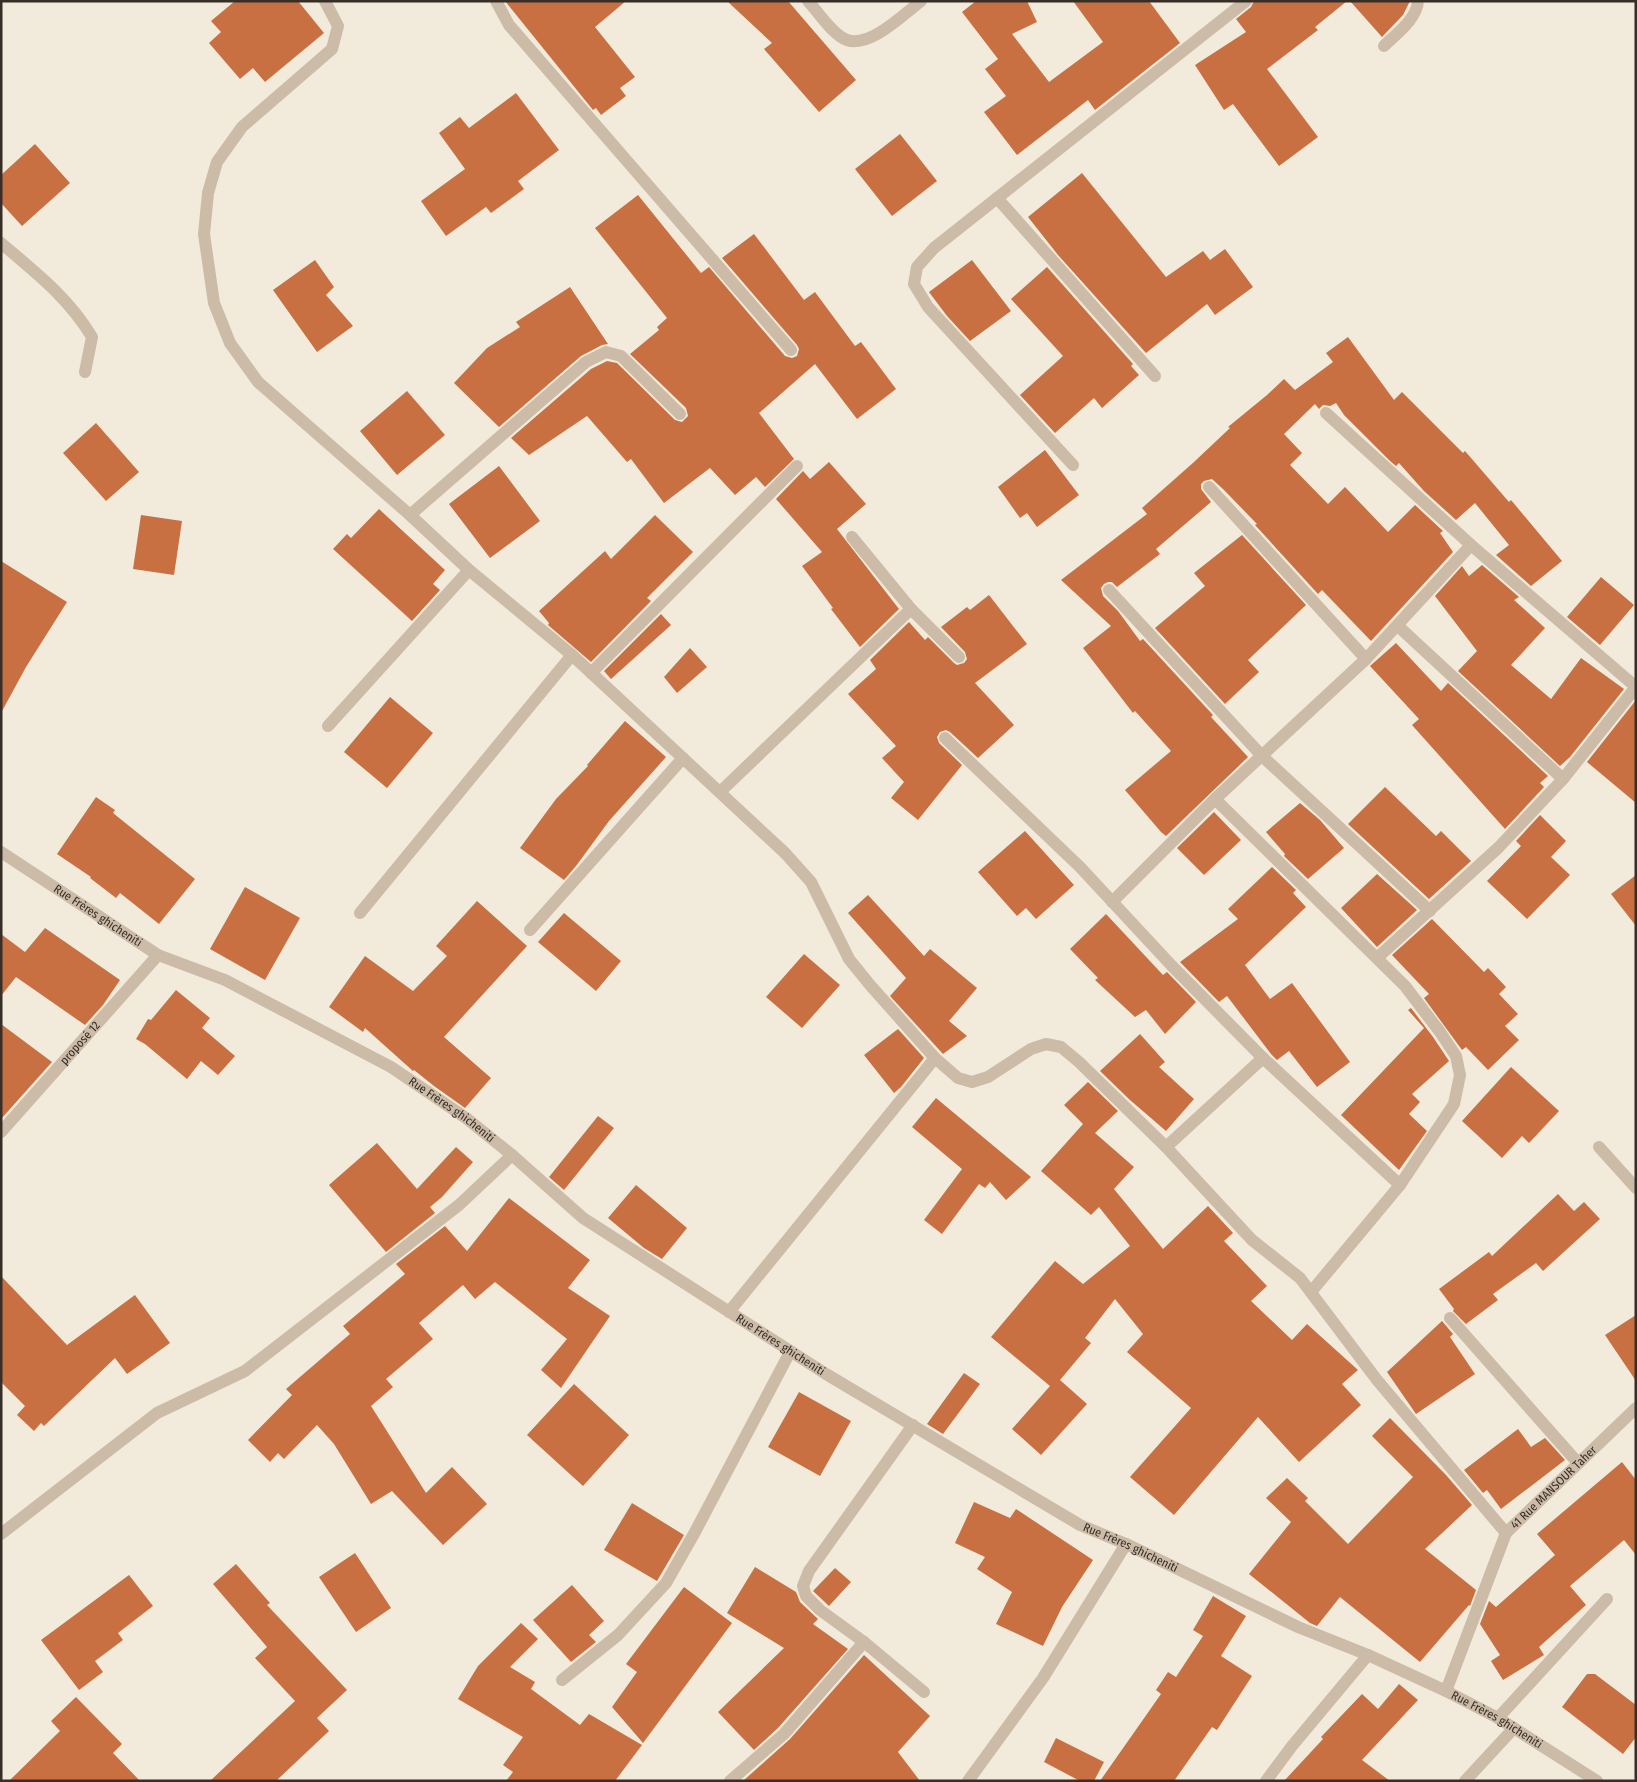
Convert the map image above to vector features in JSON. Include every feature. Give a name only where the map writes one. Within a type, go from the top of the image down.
[{"type":"street","points":[[325,1],[338,26],[332,49],[242,128],[217,162],[208,193],[204,234],[214,303],[230,343],[258,382],[470,570],[572,655],[785,853],[811,882],[850,959],[870,985],[935,1058],[958,1078],[972,1082],[988,1077],[1031,1048],[1046,1044],[1061,1047],[1079,1062],[1166,1147],[1252,1240],[1300,1278],[1377,1380],[1506,1533]]},
{"type":"street","points":[[496,1],[509,25],[791,350]]},
{"type":"street","points":[[808,1],[836,33],[846,40],[858,42],[886,28],[921,1]]},
{"type":"street","points":[[1073,465],[928,307],[914,284],[917,267],[934,248],[1246,1]]},
{"type":"street","points":[[1384,46],[1413,16],[1418,8],[1418,1]]},
{"type":"street","points":[[998,198],[1155,376]]},
{"type":"street","points":[[1,243],[59,293],[81,318],[92,337],[85,372]]},
{"type":"street","points":[[410,516],[586,362],[606,352],[620,356],[680,414]]},
{"type":"street","points":[[1326,412],[1472,545],[1636,687],[1563,779],[1498,848],[1377,958]]},
{"type":"street","points":[[591,673],[798,466]]},
{"type":"street","points":[[1209,488],[1366,659]]},
{"type":"street","points":[[852,537],[911,609],[959,657]]},
{"type":"street","points":[[1112,902],[1215,799],[1366,659],[1472,545]]},
{"type":"street","points":[[328,726],[470,570]]},
{"type":"street","points":[[1109,590],[1262,756],[1430,911]]},
{"type":"street","points":[[720,792],[911,609]]},
{"type":"street","points":[[1398,626],[1563,779]]},
{"type":"street","points":[[360,912],[572,655]]},
{"type":"street","points":[[945,738],[1080,867],[1172,966],[1263,1058],[1400,1185]]},
{"type":"street","points":[[530,930],[683,758]]},
{"type":"street","points":[[1215,799],[1405,986],[1456,1056],[1460,1075],[1454,1104],[1400,1185],[1311,1292]]},
{"type":"street","name":"Rue Frères ghicheniti","points":[[1,852],[158,955],[225,980],[391,1067],[466,1118],[512,1155],[582,1218],[790,1352],[1080,1525],[1126,1544],[1298,1626],[1368,1655],[1446,1691],[1498,1718],[1597,1781]]},
{"type":"street","name":"proposé 12","points":[[1,1132],[158,955]]},
{"type":"street","points":[[729,1312],[935,1058]]},
{"type":"street","points":[[1166,1147],[1263,1058]]},
{"type":"street","points":[[1598,1147],[1636,1188]]},
{"type":"street","points":[[1,1534],[157,1413],[245,1371],[459,1205],[512,1155]]},
{"type":"street","points":[[1450,1318],[1578,1463]]},
{"type":"street","points":[[562,1680],[618,1635],[666,1583],[790,1352]]},
{"type":"street","name":"41 Rue MANSOUR Taher","points":[[1446,1691],[1506,1533],[1636,1408]]},
{"type":"street","points":[[913,1426],[809,1571],[803,1586],[806,1596],[820,1610],[864,1642],[924,1692]]},
{"type":"street","points":[[968,1781],[1042,1678],[1126,1544]]},
{"type":"street","points":[[1498,1718],[1607,1600]]},
{"type":"street","points":[[730,1781],[784,1734],[864,1642]]},
{"type":"street","points":[[1266,1781],[1292,1746],[1368,1655]]},
{"type":"street","points":[[1465,1781],[1514,1728]]},
{"type":"building","points":[[235,1],[298,1],[324,33],[265,82],[253,68],[240,79],[209,43],[221,32],[211,21]]},
{"type":"building","points":[[505,1],[626,1],[595,27],[635,77],[620,88],[626,96],[601,115],[596,108],[593,110]]},
{"type":"building","points":[[727,1],[788,1],[856,80],[819,112],[764,49],[772,43]]},
{"type":"building","points":[[976,1],[1027,1],[1037,22],[1012,34],[1049,82],[1103,42],[1073,1],[1149,1],[1180,43],[1095,110],[1088,100],[1017,155],[984,112],[1006,96],[985,69],[998,59],[962,12]]},
{"type":"building","points":[[1254,1],[1347,1],[1315,27],[1318,30],[1267,69],[1318,137],[1279,166],[1233,104],[1224,110],[1195,65],[1246,32],[1236,19],[1251,7]]},
{"type":"building","points":[[1350,1],[1410,1],[1403,15],[1382,37]]},
{"type":"building","points":[[516,93],[559,150],[518,181],[524,189],[491,213],[486,207],[446,236],[421,201],[465,169],[439,133],[460,117],[469,128]]},
{"type":"building","points":[[900,134],[937,181],[892,216],[855,169]]},
{"type":"building","points":[[35,144],[70,183],[22,226],[1,203],[1,175]]},
{"type":"building","points":[[1082,173],[1166,277],[1203,251],[1210,260],[1225,249],[1253,287],[1215,315],[1207,304],[1146,353],[1058,255],[1028,217]]},
{"type":"building","points":[[638,195],[701,273],[709,267],[785,356],[792,358],[797,356],[799,349],[797,345],[722,258],[754,234],[804,300],[815,292],[855,346],[861,342],[896,389],[857,419],[815,364],[759,413],[794,459],[765,487],[756,477],[735,495],[710,468],[664,503],[631,459],[627,462],[587,416],[529,455],[511,438],[591,369],[607,361],[617,363],[675,420],[682,422],[688,416],[686,408],[630,354],[659,330],[657,327],[667,318],[595,228]]},
{"type":"building","points":[[315,260],[334,287],[326,295],[353,326],[317,352],[273,290]]},
{"type":"building","points":[[972,260],[1011,311],[970,341],[947,316],[929,292]]},
{"type":"building","points":[[1047,267],[1133,364],[1131,366],[1139,375],[1102,408],[1094,398],[1055,433],[1020,395],[1063,356],[1011,299]]},
{"type":"building","points":[[570,287],[608,344],[602,345],[581,356],[499,427],[454,383],[487,348],[520,327],[516,322]]},
{"type":"building","points":[[1348,337],[1394,400],[1402,392],[1463,453],[1465,451],[1509,502],[1511,500],[1562,561],[1531,586],[1496,555],[1509,545],[1475,503],[1456,520],[1424,491],[1399,463],[1396,466],[1390,461],[1344,415],[1336,403],[1330,406],[1323,405],[1319,409],[1315,404],[1284,434],[1302,453],[1290,465],[1328,504],[1345,487],[1388,532],[1415,505],[1443,531],[1440,533],[1453,552],[1371,641],[1322,590],[1318,594],[1255,525],[1257,524],[1224,490],[1212,479],[1204,481],[1201,484],[1201,489],[1211,502],[1156,549],[1160,554],[1117,587],[1112,582],[1108,582],[1101,588],[1103,596],[1118,611],[1140,641],[1143,639],[1213,715],[1211,717],[1248,757],[1166,836],[1125,790],[1171,751],[1135,711],[1133,713],[1083,648],[1111,626],[1061,580],[1147,514],[1142,508],[1230,428],[1228,427],[1284,379],[1295,390],[1333,362],[1326,353]]},
{"type":"building","points":[[407,391],[445,435],[397,475],[360,431]]},
{"type":"building","points":[[96,423],[139,472],[106,501],[63,453]]},
{"type":"building","points":[[1045,450],[1079,495],[1037,527],[1027,513],[1020,518],[998,487]]},
{"type":"building","points":[[829,462],[866,504],[837,529],[899,609],[860,647],[802,566],[822,552],[776,499],[803,471],[810,479]]},
{"type":"building","points":[[499,466],[540,521],[490,558],[449,504]]},
{"type":"building","points":[[379,509],[445,570],[433,584],[440,590],[412,621],[333,549],[347,534],[351,538]]},
{"type":"building","points":[[141,515],[182,521],[174,575],[133,569]]},
{"type":"building","points":[[655,515],[693,552],[647,598],[651,601],[591,662],[548,625],[549,623],[539,611],[605,551],[611,559]]},
{"type":"building","points":[[1242,535],[1306,605],[1248,660],[1259,672],[1225,704],[1155,628],[1205,586],[1194,573]]},
{"type":"building","points":[[1,561],[67,602],[26,667],[1,713]]},
{"type":"building","points":[[1482,565],[1519,597],[1514,600],[1545,628],[1511,665],[1551,699],[1581,658],[1624,689],[1570,757],[1560,766],[1458,671],[1477,651],[1435,596],[1462,566],[1469,576]]},
{"type":"building","points":[[1601,577],[1634,605],[1600,645],[1567,617]]},
{"type":"building","points":[[989,595],[1027,644],[975,683],[1014,725],[978,758],[950,732],[946,730],[940,732],[937,737],[939,743],[962,765],[918,820],[891,798],[904,782],[882,758],[896,746],[848,694],[876,669],[870,660],[909,622],[925,640],[928,637],[954,663],[957,665],[964,663],[967,659],[965,652],[941,627],[967,607],[970,610]]},
{"type":"building","points":[[661,614],[671,625],[611,679],[604,671]]},
{"type":"building","points":[[1396,643],[1441,691],[1448,683],[1548,776],[1540,783],[1544,787],[1505,829],[1412,725],[1419,719],[1370,666]]},
{"type":"building","points":[[690,648],[707,667],[677,693],[664,677]]},
{"type":"building","points":[[390,697],[433,733],[387,788],[344,752]]},
{"type":"building","points":[[1636,700],[1636,803],[1587,762]]},
{"type":"building","points":[[625,721],[666,757],[609,821],[564,880],[520,848],[556,799],[588,766]]},
{"type":"building","points":[[1385,787],[1436,836],[1441,831],[1471,861],[1429,899],[1348,824]]},
{"type":"building","points":[[96,797],[115,810],[113,813],[195,879],[159,924],[120,893],[116,898],[91,877],[57,854]]},
{"type":"building","points":[[1300,803],[1320,820],[1344,848],[1308,879],[1284,856],[1285,854],[1266,832]]},
{"type":"building","points":[[1214,812],[1241,840],[1204,875],[1177,848]]},
{"type":"building","points":[[1540,815],[1566,841],[1551,857],[1570,875],[1527,919],[1487,881],[1521,846],[1516,841]]},
{"type":"building","points":[[1025,831],[1074,885],[1036,919],[1026,908],[1017,916],[978,872]]},
{"type":"building","points":[[1272,867],[1296,890],[1293,893],[1306,907],[1245,965],[1270,999],[1292,983],[1350,1062],[1317,1087],[1289,1051],[1277,1060],[1227,996],[1219,1002],[1180,962],[1238,919],[1228,909]]},
{"type":"building","points":[[1377,874],[1417,910],[1377,947],[1341,908]]},
{"type":"building","points":[[1636,875],[1636,926],[1611,894]]},
{"type":"building","points":[[245,887],[300,918],[265,980],[210,949]]},
{"type":"building","points":[[868,895],[924,956],[930,949],[977,988],[949,1021],[967,1036],[943,1054],[890,996],[906,978],[848,913]]},
{"type":"building","points":[[477,901],[527,946],[444,1037],[491,1078],[465,1108],[413,1071],[365,1028],[363,1032],[329,1007],[365,956],[413,991],[447,956],[436,946]]},
{"type":"building","points":[[564,913],[621,961],[596,991],[538,942]]},
{"type":"building","points":[[1106,914],[1163,975],[1167,972],[1196,1002],[1165,1034],[1146,1010],[1135,1017],[1095,980],[1098,978],[1070,949]]},
{"type":"building","points":[[1432,919],[1484,972],[1488,968],[1506,987],[1499,994],[1518,1014],[1505,1026],[1519,1040],[1488,1070],[1466,1047],[1462,1050],[1424,998],[1429,994],[1392,955]]},
{"type":"building","points":[[45,928],[120,980],[103,1005],[85,1025],[16,977],[1,996],[1,934],[25,952]]},
{"type":"building","points":[[804,954],[840,985],[802,1028],[766,997]]},
{"type":"building","points":[[176,990],[210,1018],[202,1028],[235,1056],[218,1075],[201,1061],[187,1079],[145,1044],[136,1039],[148,1019],[151,1020]]},
{"type":"building","points":[[1411,1008],[1449,1061],[1412,1094],[1420,1102],[1409,1114],[1427,1131],[1399,1170],[1341,1115],[1424,1028],[1408,1010]]},
{"type":"building","points":[[1,1024],[52,1062],[1,1119]]},
{"type":"building","points":[[898,1029],[924,1058],[894,1093],[864,1055]]},
{"type":"building","points":[[1140,1034],[1165,1062],[1159,1067],[1194,1099],[1166,1131],[1100,1071]]},
{"type":"building","points":[[1511,1067],[1559,1111],[1529,1143],[1522,1136],[1502,1158],[1462,1121]]},
{"type":"building","points":[[1088,1082],[1118,1111],[1095,1133],[1134,1167],[1114,1189],[1163,1249],[1208,1206],[1233,1233],[1224,1241],[1267,1286],[1251,1301],[1292,1340],[1307,1324],[1358,1370],[1342,1384],[1361,1405],[1299,1462],[1258,1417],[1174,1515],[1130,1477],[1191,1408],[1127,1352],[1143,1334],[1115,1299],[1085,1338],[1091,1343],[1060,1380],[1087,1404],[1041,1455],[1012,1429],[1050,1386],[991,1337],[1055,1261],[1083,1284],[1130,1246],[1099,1207],[1091,1215],[1041,1171],[1083,1124],[1064,1105]]},
{"type":"building","points":[[936,1098],[1031,1177],[1006,1200],[990,1182],[985,1188],[979,1184],[942,1234],[924,1220],[962,1169],[912,1127]]},
{"type":"building","points":[[598,1116],[614,1128],[564,1190],[549,1177]]},
{"type":"building","points":[[377,1143],[417,1189],[456,1147],[473,1162],[442,1197],[430,1207],[435,1213],[386,1252],[329,1185]]},
{"type":"building","points":[[636,1185],[687,1228],[662,1259],[644,1248],[608,1218]]},
{"type":"building","points":[[1558,1194],[1574,1211],[1584,1202],[1600,1219],[1543,1271],[1536,1263],[1493,1294],[1498,1300],[1466,1324],[1453,1311],[1454,1309],[1439,1289],[1489,1252],[1492,1256]]},
{"type":"building","points":[[509,1198],[590,1260],[568,1288],[610,1316],[561,1388],[541,1370],[567,1339],[495,1282],[475,1299],[463,1285],[419,1323],[433,1339],[386,1379],[393,1387],[371,1406],[426,1493],[452,1467],[487,1504],[443,1545],[392,1491],[371,1504],[334,1444],[317,1425],[284,1459],[278,1453],[270,1462],[248,1440],[292,1395],[286,1389],[350,1334],[343,1326],[405,1274],[396,1264],[445,1226],[467,1251]]},
{"type":"building","points":[[1,1276],[67,1345],[135,1295],[170,1343],[127,1374],[115,1358],[44,1426],[41,1423],[34,1431],[17,1415],[25,1406],[1,1382]]},
{"type":"building","points":[[1636,1315],[1636,1381],[1605,1335]]},
{"type":"building","points":[[1442,1321],[1453,1334],[1450,1337],[1475,1374],[1416,1414],[1387,1372]]},
{"type":"building","points":[[964,1373],[980,1384],[943,1434],[927,1424]]},
{"type":"building","points":[[574,1384],[629,1435],[583,1486],[527,1435]]},
{"type":"building","points":[[799,1392],[851,1421],[820,1476],[768,1447]]},
{"type":"building","points":[[1390,1418],[1446,1475],[1472,1505],[1425,1549],[1476,1590],[1470,1606],[1420,1662],[1340,1597],[1317,1626],[1310,1623],[1249,1574],[1291,1522],[1266,1498],[1287,1478],[1308,1498],[1305,1501],[1348,1544],[1413,1477],[1372,1436]]},
{"type":"building","points":[[1518,1429],[1531,1447],[1545,1438],[1565,1460],[1501,1509],[1487,1490],[1483,1493],[1464,1470]]},
{"type":"building","points":[[1622,1462],[1636,1480],[1636,1555],[1624,1540],[1570,1586],[1586,1605],[1539,1647],[1544,1655],[1503,1680],[1491,1661],[1500,1655],[1480,1624],[1489,1601],[1496,1607],[1555,1555],[1537,1534]]},
{"type":"building","points":[[974,1502],[1010,1518],[1016,1509],[1093,1560],[1062,1607],[1043,1646],[996,1624],[1012,1592],[977,1569],[985,1557],[955,1543]]},
{"type":"building","points":[[632,1503],[684,1535],[657,1581],[604,1550]]},
{"type":"building","points":[[355,1553],[391,1608],[356,1632],[319,1577]]},
{"type":"building","points":[[236,1564],[270,1603],[267,1605],[347,1690],[317,1718],[329,1731],[276,1781],[210,1781],[295,1701],[255,1658],[267,1647],[213,1584]]},
{"type":"building","points":[[755,1567],[796,1592],[800,1602],[818,1619],[813,1624],[848,1649],[778,1728],[754,1750],[718,1712],[784,1648],[727,1613]]},
{"type":"building","points":[[835,1568],[851,1582],[829,1606],[813,1591]]},
{"type":"building","points":[[129,1575],[153,1606],[118,1633],[123,1640],[95,1661],[103,1672],[79,1690],[41,1640]]},
{"type":"building","points":[[572,1585],[604,1621],[589,1635],[596,1642],[571,1662],[533,1620]]},
{"type":"building","points":[[684,1587],[732,1623],[643,1743],[612,1707],[637,1672],[626,1664]]},
{"type":"building","points":[[1213,1596],[1246,1616],[1221,1656],[1252,1676],[1217,1730],[1212,1727],[1174,1781],[1100,1781],[1161,1694],[1156,1690],[1168,1672],[1176,1677],[1203,1636],[1193,1630]]},
{"type":"building","points":[[521,1623],[538,1639],[510,1667],[535,1682],[531,1689],[580,1725],[589,1714],[642,1745],[615,1781],[506,1781],[513,1772],[503,1765],[523,1737],[458,1699],[478,1666]]},
{"type":"building","points":[[864,1655],[930,1716],[898,1752],[920,1781],[743,1781],[790,1739]]},
{"type":"building","points":[[1587,1674],[1595,1674],[1636,1705],[1636,1737],[1623,1754],[1562,1707]]},
{"type":"building","points":[[1399,1684],[1418,1700],[1362,1760],[1390,1781],[1284,1781],[1323,1739],[1321,1737],[1362,1694],[1378,1709]]},
{"type":"building","points":[[76,1697],[122,1744],[113,1753],[140,1781],[9,1781],[60,1731],[51,1721]]},
{"type":"building","points":[[1056,1738],[1104,1762],[1094,1781],[1080,1781],[1044,1762]]}]
